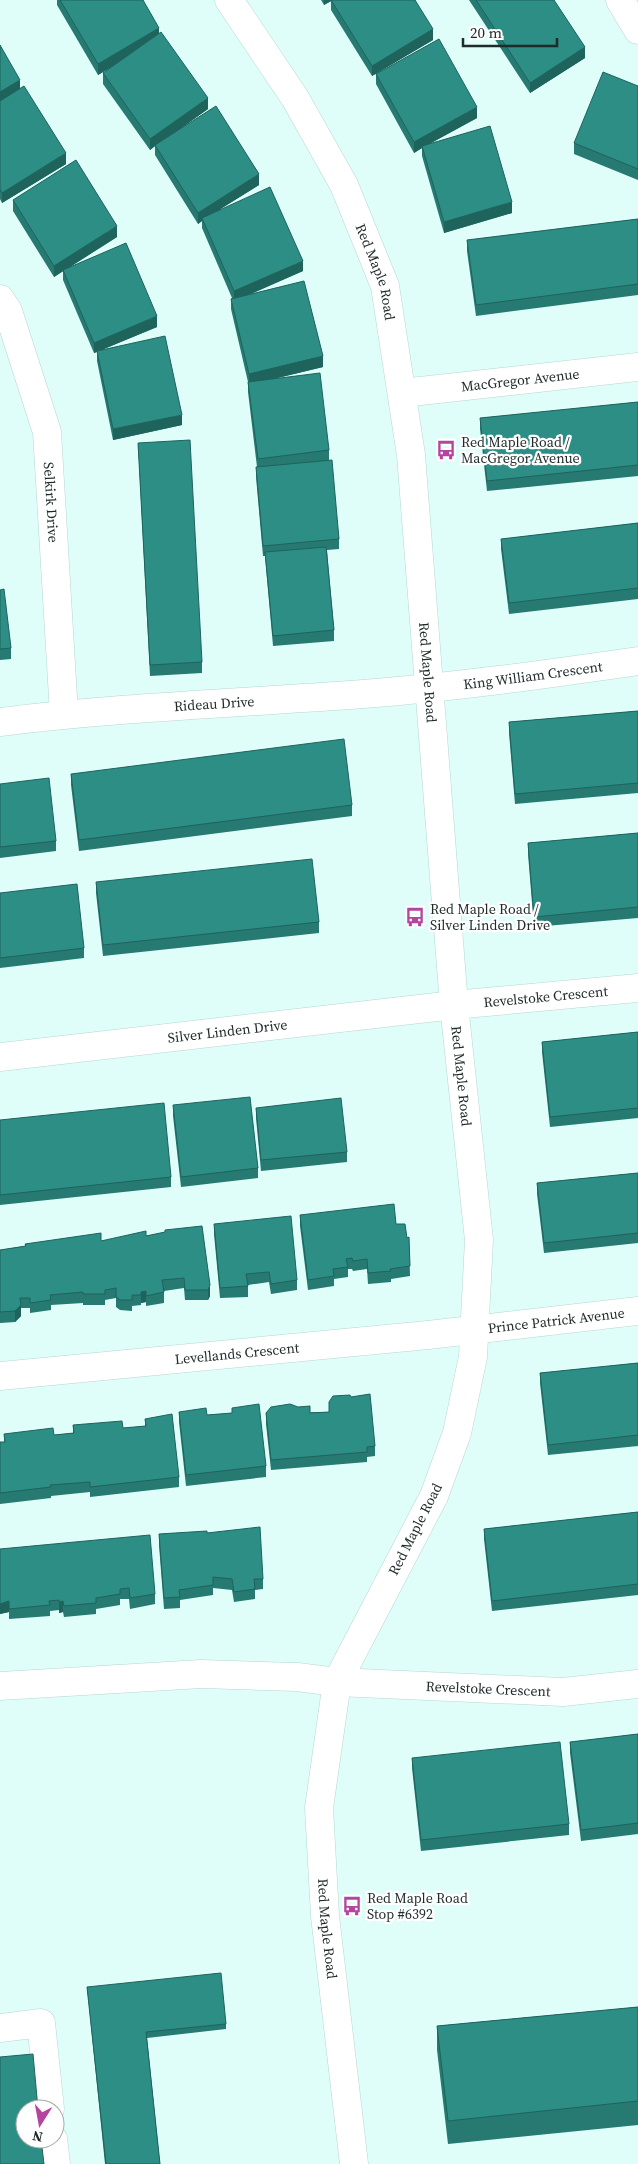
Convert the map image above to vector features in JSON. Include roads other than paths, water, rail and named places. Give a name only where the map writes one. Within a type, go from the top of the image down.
[{"type":"street","name":"Red Maple Road","points":[[229,0],[295,98],[344,185],[385,286],[411,455],[454,1005],[479,1240],[473,1357],[457,1433],[434,1496],[337,1682],[319,1808],[325,1916],[354,2164]]},
{"type":"street","points":[[620,0],[638,30]]},
{"type":"street","name":"Selkirk Drive","points":[[0,299],[8,311],[46,432],[64,714]]},
{"type":"street","name":"MacGregor Avenue","points":[[402,393],[638,368]]},
{"type":"street","name":"King William Crescent","points":[[428,687],[494,681],[638,661]]},
{"type":"street","name":"Rideau Drive","points":[[0,722],[64,714],[355,694],[428,687]]},
{"type":"street","name":"Revelstoke Crescent","points":[[454,1005],[638,988]]},
{"type":"street","name":"Silver Linden Drive","points":[[0,1057],[454,1005]]},
{"type":"street","name":"Prince Patrick Avenue","points":[[473,1330],[638,1311]]},
{"type":"street","name":"Levellands Crescent","points":[[0,1376],[473,1330]]},
{"type":"street","points":[[0,1686],[202,1674],[296,1677],[337,1682]]},
{"type":"street","name":"Revelstoke Crescent","points":[[337,1682],[563,1692],[638,1684]]},
{"type":"street","points":[[0,2028],[41,2023],[49,2099]]},
{"type":"street","points":[[54,2149],[56,2164]]},
{"type":"place","name":"Red Maple Road / MacGregor Avenue","points":[[446,450]]},
{"type":"place","name":"Red Maple Road / Silver Linden Drive","points":[[415,917]]},
{"type":"place","name":"Red Maple Road Stop #6392","points":[[352,1906]]}]
